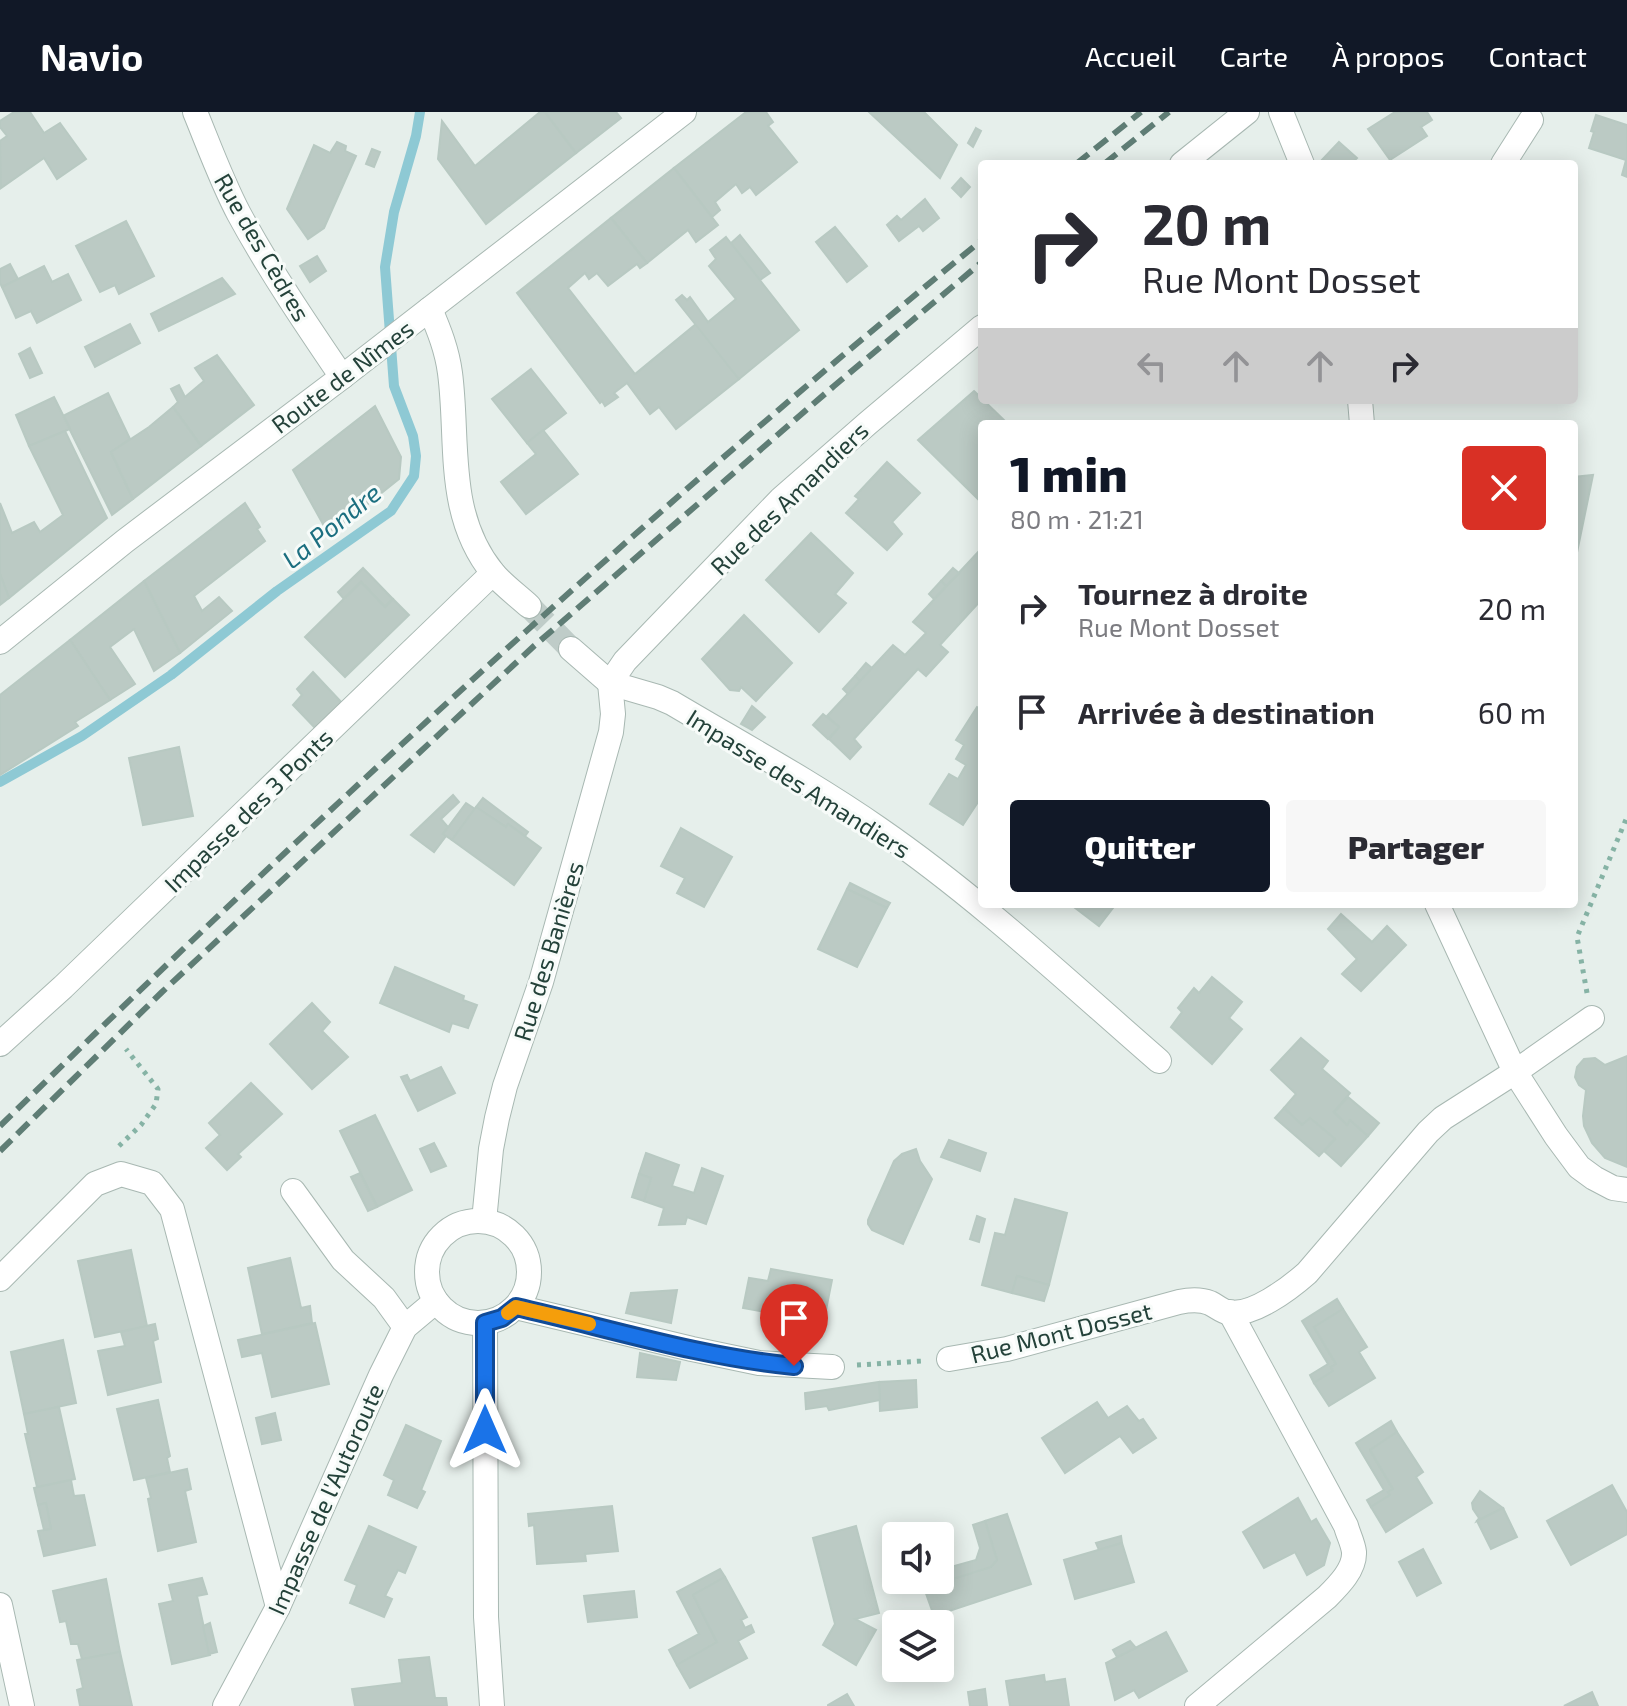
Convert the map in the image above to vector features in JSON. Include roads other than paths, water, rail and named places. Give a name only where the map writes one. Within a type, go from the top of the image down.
[{"type":"street","name":"Rue des Cèdres","points":[[195,112],[239,214],[280,287],[342,377]]},
{"type":"street","name":"Route de Nîmes","points":[[0,642],[138,531],[684,112]]},
{"type":"street","points":[[1187,160],[1247,112]]},
{"type":"street","points":[[1281,112],[1300,160]]},
{"type":"street","points":[[1506,160],[1531,120]]},
{"type":"street","points":[[430,309],[441,335],[449,370],[454,463],[468,529],[493,573],[529,606]]},
{"type":"street","name":"Rue des Amandiers","points":[[610,683],[625,661],[781,499],[978,330]]},
{"type":"street","name":"Impasse des 3 Ponts","points":[[0,1044],[493,573]]},
{"type":"street","points":[[571,649],[610,683]]},
{"type":"street","name":"Impasse des Amandiers","points":[[610,683],[672,703],[821,791],[880,829],[978,904]]},
{"type":"street","name":"Rue des Banières","points":[[484,1221],[491,1149],[499,1107],[541,982],[611,732],[610,683]]},
{"type":"street","name":"Impasse des Amandiers","points":[[982,908],[1159,1061]]},
{"type":"street","points":[[1439,908],[1515,1072],[1556,1136],[1579,1167],[1613,1188],[1627,1190]]},
{"type":"street","points":[[1197,1706],[1327,1597],[1341,1583],[1352,1564],[1354,1552],[1346,1526],[1230,1312],[1245,1311],[1294,1285],[1443,1118],[1592,1018]]},
{"type":"street","points":[[0,1279],[97,1184],[121,1174],[152,1183],[172,1209],[278,1607]]},
{"type":"street","points":[[293,1191],[343,1260],[384,1298],[405,1327]]},
{"type":"street","points":[[468,1221],[484,1221],[500,1225],[524,1247],[530,1278],[525,1294],[516,1307],[502,1318],[471,1323],[445,1312],[428,1286],[426,1269],[430,1252],[439,1238],[452,1227],[468,1221]]},
{"type":"street","name":"Rue Mont Dosset","points":[[949,1359],[1007,1349],[1179,1302],[1201,1300],[1230,1312]]},
{"type":"street","name":"Impasse de l'Autoroute","points":[[225,1706],[278,1607],[405,1327],[436,1301]]},
{"type":"street","points":[[516,1307],[759,1363],[832,1367]]},
{"type":"street","points":[[485,1323],[486,1617],[492,1706]]},
{"type":"street","points":[[0,1605],[22,1706]]},
{"type":"waterway","name":"La Pondre","points":[[0,782],[82,736],[171,675],[277,591],[391,511],[414,476],[416,456],[413,436],[394,386],[385,267],[394,212],[420,112]]},
{"type":"tunnel","points":[[529,606],[571,649]]},
{"type":"railway","points":[[1081,160],[1141,112]]},
{"type":"railway","points":[[1109,160],[1169,112]]},
{"type":"railway","points":[[0,1126],[238,897],[481,672],[729,453],[978,243]]},
{"type":"railway","points":[[0,1151],[162,992],[534,646],[978,265]]}]
